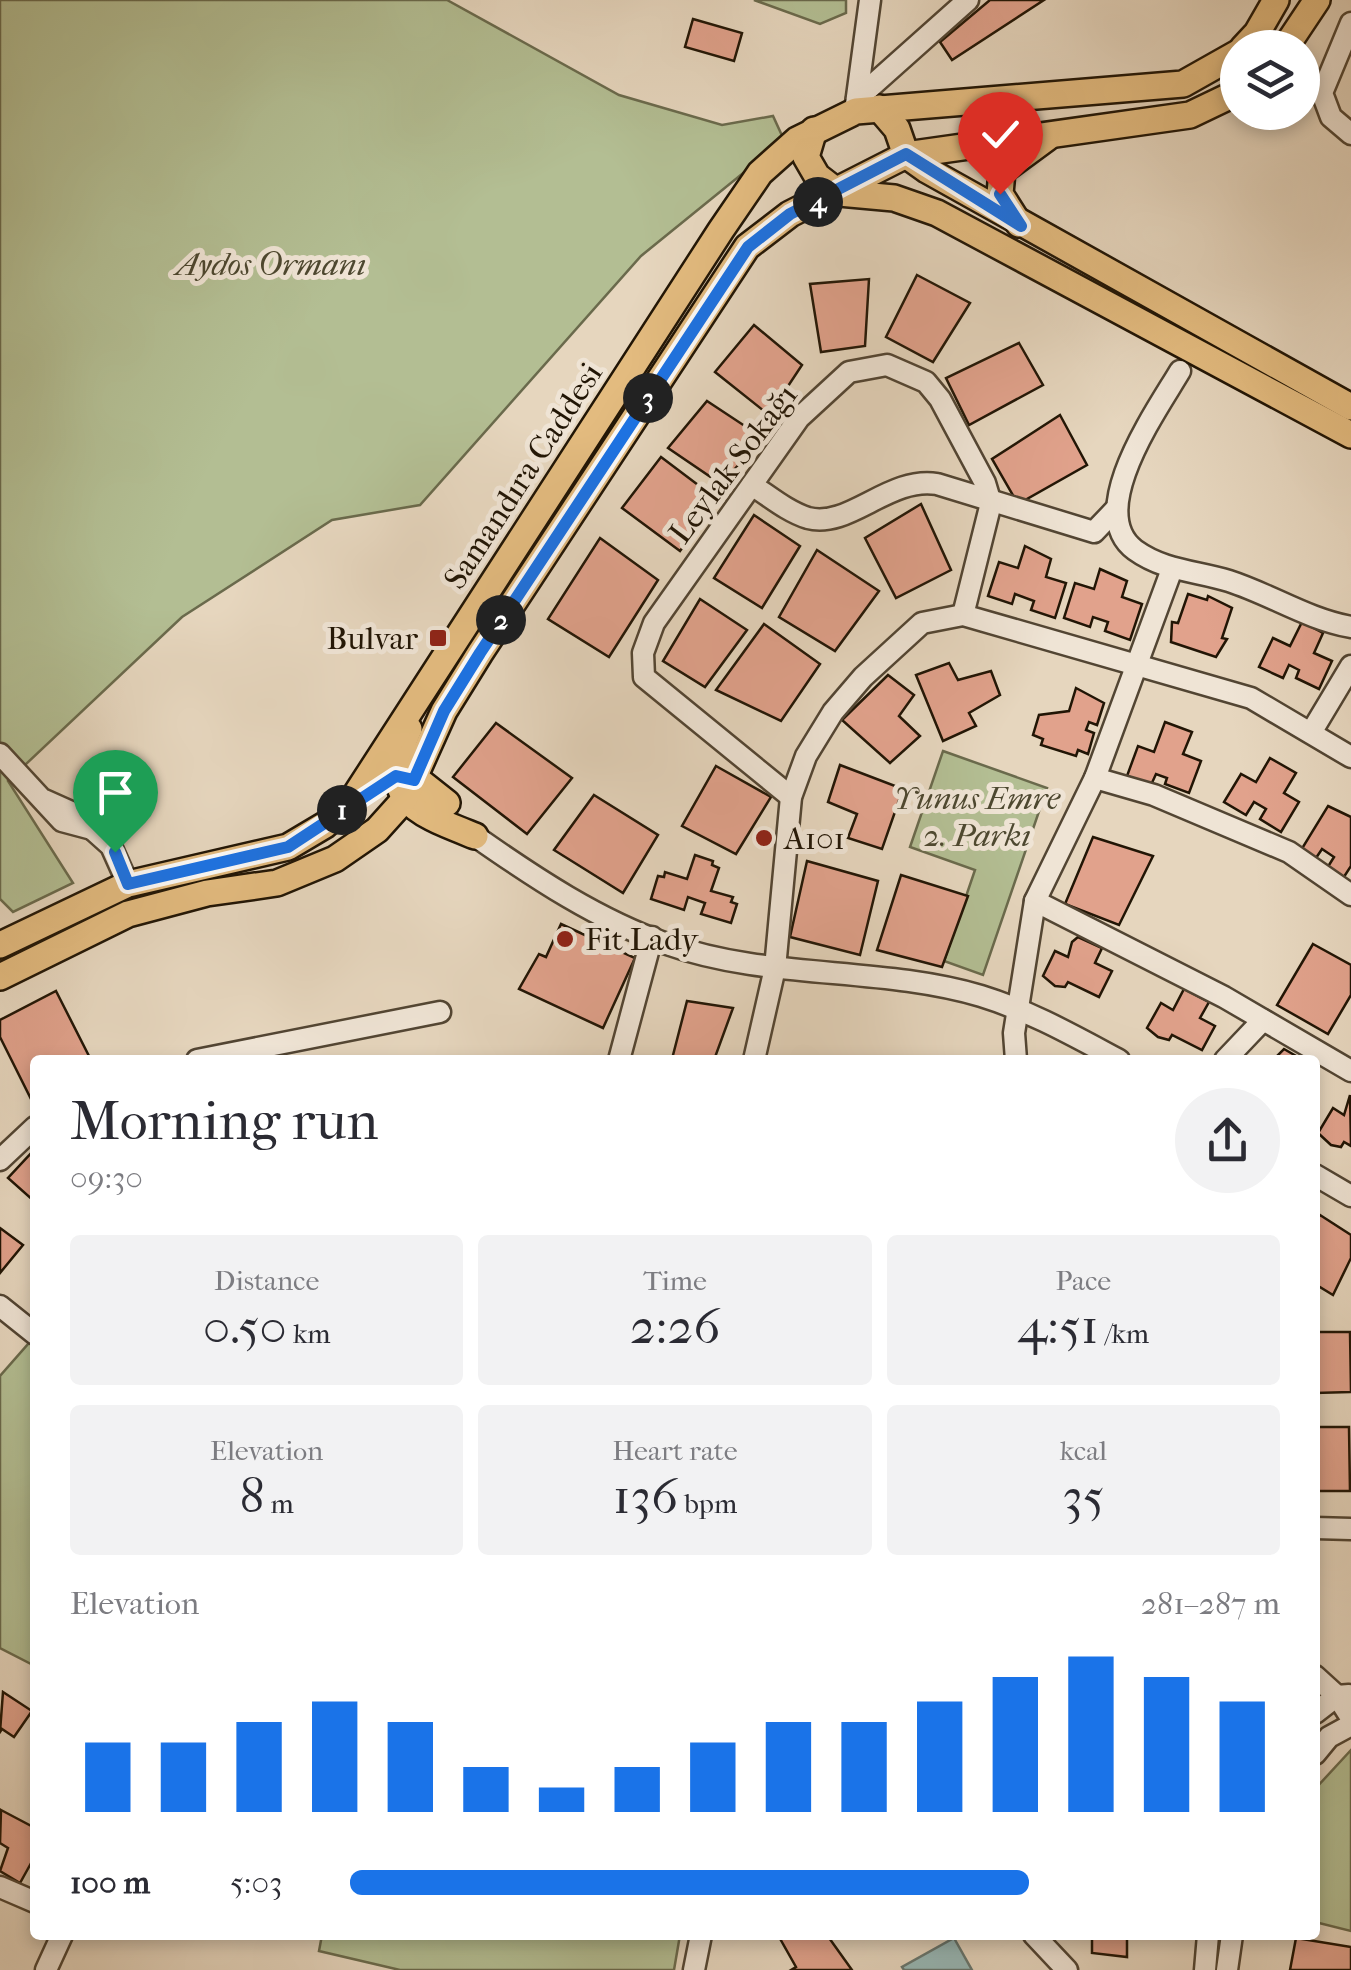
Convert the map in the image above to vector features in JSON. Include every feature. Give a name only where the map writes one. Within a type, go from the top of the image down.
[{"type":"main road","points":[[1260,30],[1276,0]]},
{"type":"main road","points":[[1297,30],[1316,0]]},
{"type":"main road","name":"Samandıra Caddesi","points":[[0,945],[128,884],[288,847],[324,826],[351,802],[760,173],[814,130],[864,106],[1024,100],[1183,84],[1220,63]]},
{"type":"main road","name":"Samandıra Caddesi","points":[[0,976],[128,914],[309,873],[377,830],[409,793],[444,711],[480,653],[748,247],[790,214],[840,193],[906,154],[1190,115],[1220,101]]},
{"type":"main road","points":[[864,106],[897,129],[906,154],[1021,226],[1351,406]]},
{"type":"main road","points":[[814,130],[806,157],[817,176],[840,193],[894,198],[937,213],[1351,435]]},
{"type":"main road","points":[[1021,226],[1000,194],[1002,171],[1056,133]]},
{"type":"main road","points":[[435,671],[400,751],[409,793],[475,836]]},
{"type":"main road","points":[[426,756],[448,804],[475,836]]},
{"type":"main road","points":[[351,802],[409,793],[448,804]]},
{"type":"street","points":[[864,106],[870,0]]},
{"type":"street","points":[[864,106],[968,0]]},
{"type":"street","points":[[1351,23],[1322,93],[1330,118],[1351,134]]},
{"type":"street","name":"Leylak Sokağı","points":[[791,798],[644,677],[643,653],[654,623],[799,418],[833,383],[867,366],[887,365],[926,382],[979,466],[991,503]]},
{"type":"street","points":[[752,486],[799,514],[817,519],[916,482],[937,484],[1094,532],[1115,510],[1127,464],[1180,371]]},
{"type":"street","points":[[963,615],[991,503]]},
{"type":"street","points":[[1115,510],[1132,548],[1172,569],[1229,581],[1317,620],[1351,627]]},
{"type":"street","points":[[1016,1055],[1017,1010],[1035,902],[1095,778],[1172,569]]},
{"type":"street","points":[[755,1055],[775,968],[791,798],[806,756],[863,677],[922,624],[963,615],[1251,698],[1312,731],[1351,758]]},
{"type":"street","points":[[1312,731],[1351,666]]},
{"type":"street","points":[[0,754],[70,826],[92,829],[115,852],[128,884]]},
{"type":"street","points":[[1095,778],[1154,795],[1290,852],[1351,895]]},
{"type":"street","points":[[475,836],[603,916],[652,937],[775,968],[979,996],[1109,1055]]},
{"type":"street","points":[[1035,902],[1264,1020],[1351,1071]]},
{"type":"street","points":[[619,1055],[652,937]]},
{"type":"street","points":[[223,1055],[440,1012]]},
{"type":"street","points":[[1230,1055],[1264,1020]]},
{"type":"street","points":[[0,1160],[30,1132]]},
{"type":"street","points":[[1320,1185],[1351,1196]]},
{"type":"street","points":[[0,1306],[30,1330]]},
{"type":"street","points":[[1320,1528],[1351,1528]]},
{"type":"street","points":[[1320,1679],[1344,1695],[1351,1722],[1320,1748]]},
{"type":"street","points":[[1320,1710],[1344,1695]]},
{"type":"street","points":[[0,1887],[30,1900]]},
{"type":"street","points":[[51,1968],[60,1940]]},
{"type":"street","points":[[694,1970],[700,1940]]},
{"type":"street","points":[[1039,1940],[1068,1970]]},
{"type":"street","points":[[1206,1970],[1208,1940]]},
{"type":"street","points":[[1227,1970],[1231,1940]]},
{"type":"green space","name":"Aydos Ormanı","points":[[0,0],[447,0],[619,95],[722,125],[773,116],[784,140],[641,256],[420,505],[332,520],[182,617],[8,781],[73,883],[13,912],[0,899]]},
{"type":"green space","points":[[754,0],[846,0],[846,13],[820,24]]},
{"type":"green space","name":"Yunus Emre 2. Parkı","points":[[943,751],[1047,788],[983,975],[944,961],[975,870],[910,847]]},
{"type":"green space","points":[[30,1344],[30,1663],[0,1648],[0,1376]]},
{"type":"green space","points":[[1351,1750],[1351,1931],[1320,1923],[1320,1784]]},
{"type":"green space","points":[[321,1940],[679,1940],[674,1970],[400,1970],[319,1951]]},
{"type":"water","points":[[955,1940],[972,1970],[904,1970],[902,1967]]},
{"type":"building","points":[[990,0],[1044,0],[952,60],[940,42]]},
{"type":"building","points":[[693,19],[742,33],[734,61],[685,47]]},
{"type":"building","points":[[917,275],[970,303],[933,362],[886,337]]},
{"type":"building","points":[[869,279],[865,346],[821,352],[810,284]]},
{"type":"building","points":[[754,325],[802,365],[769,415],[715,372]]},
{"type":"building","points":[[1019,343],[1043,385],[969,425],[946,378]]},
{"type":"building","points":[[707,401],[763,438],[721,484],[668,448]]},
{"type":"building","points":[[1060,415],[1087,465],[1018,504],[992,459]]},
{"type":"building","points":[[661,457],[718,500],[680,551],[622,508]]},
{"type":"building","points":[[921,504],[951,570],[896,598],[865,538]]},
{"type":"building","points":[[754,515],[800,546],[762,608],[714,578]]},
{"type":"building","points":[[600,538],[658,580],[609,657],[548,619]]},
{"type":"building","points":[[1025,546],[1051,559],[1046,577],[1066,583],[1055,618],[1031,610],[1034,601],[1015,594],[1012,604],[988,596],[999,562],[1018,568]]},
{"type":"building","points":[[817,550],[879,591],[835,651],[779,617]]},
{"type":"building","points":[[1100,569],[1127,581],[1122,597],[1142,604],[1130,640],[1105,631],[1108,622],[1093,617],[1090,627],[1064,618],[1075,583],[1094,589]]},
{"type":"building","points":[[1188,594],[1207,600],[1208,596],[1232,608],[1222,638],[1227,639],[1216,657],[1171,642],[1172,622],[1178,623]]},
{"type":"building","points":[[700,599],[747,630],[705,687],[663,661]]},
{"type":"building","points":[[1302,622],[1323,633],[1314,653],[1332,661],[1319,689],[1296,678],[1299,670],[1289,665],[1283,678],[1259,667],[1273,638],[1290,646]]},
{"type":"building","points":[[764,624],[820,664],[781,721],[716,690]]},
{"type":"building","points":[[949,663],[958,680],[991,671],[1000,695],[969,713],[976,726],[943,741],[916,675]]},
{"type":"building","points":[[888,675],[914,695],[899,716],[920,736],[890,763],[842,720]]},
{"type":"building","points":[[1076,688],[1104,703],[1097,725],[1089,722],[1086,730],[1094,733],[1088,754],[1078,750],[1076,756],[1041,745],[1043,739],[1033,735],[1039,715],[1069,711]]},
{"type":"building","points":[[1165,722],[1192,732],[1183,754],[1201,761],[1189,793],[1165,784],[1167,778],[1156,774],[1151,785],[1127,776],[1138,746],[1154,752]]},
{"type":"building","points":[[496,723],[572,778],[527,834],[453,777]]},
{"type":"building","points":[[1270,758],[1296,773],[1284,793],[1299,802],[1281,832],[1260,819],[1266,809],[1254,802],[1246,815],[1224,802],[1241,774],[1256,782]]},
{"type":"building","points":[[840,765],[903,789],[882,849],[848,838],[857,814],[828,802]]},
{"type":"building","points":[[716,766],[771,797],[736,854],[682,826]]},
{"type":"building","points":[[594,795],[658,835],[623,893],[554,850]]},
{"type":"building","points":[[1328,806],[1351,817],[1351,866],[1340,883],[1324,873],[1334,857],[1322,849],[1312,864],[1298,855]]},
{"type":"building","points":[[1093,837],[1153,856],[1119,925],[1065,904]]},
{"type":"building","points":[[695,855],[713,861],[712,865],[719,868],[711,891],[733,897],[731,902],[737,904],[731,923],[701,914],[705,903],[688,897],[684,910],[651,899],[658,876],[664,877],[665,872],[687,879]]},
{"type":"building","points":[[807,861],[878,881],[860,955],[790,937]]},
{"type":"building","points":[[901,875],[968,896],[942,967],[877,950]]},
{"type":"building","points":[[561,924],[635,958],[603,1028],[519,989],[539,954],[546,957]]},
{"type":"building","points":[[1078,937],[1102,948],[1095,963],[1112,971],[1099,997],[1068,982],[1065,987],[1055,986],[1043,976],[1055,951],[1068,957],[1072,942]]},
{"type":"building","points":[[1313,944],[1351,965],[1351,995],[1328,1034],[1277,1005]]},
{"type":"building","points":[[1184,989],[1209,1002],[1200,1018],[1215,1026],[1202,1050],[1172,1035],[1169,1040],[1158,1037],[1147,1028],[1161,1003],[1173,1010]]},
{"type":"building","points":[[56,991],[88,1055],[30,1055],[30,1097],[0,1037],[0,1020]]},
{"type":"building","points":[[687,1001],[733,1008],[716,1055],[673,1055]]},
{"type":"building","points":[[1350,1095],[1351,1146],[1344,1142],[1341,1147],[1331,1145],[1320,1135],[1320,1130],[1333,1108],[1344,1115]]},
{"type":"building","points":[[30,1154],[30,1198],[8,1178]]},
{"type":"building","points":[[1320,1215],[1351,1235],[1351,1258],[1333,1295],[1320,1287]]},
{"type":"building","points":[[0,1228],[23,1245],[0,1273]]},
{"type":"building","points":[[1320,1332],[1350,1332],[1351,1392],[1320,1393]]},
{"type":"building","points":[[1320,1427],[1349,1427],[1350,1491],[1320,1491]]},
{"type":"building","points":[[3,1692],[30,1710],[30,1714],[14,1737],[2,1729],[0,1732]]},
{"type":"building","points":[[1,1810],[30,1825],[30,1865],[20,1883],[0,1871],[8,1848],[0,1843]]},
{"type":"building","points":[[781,1940],[831,1940],[852,1970],[791,1970],[796,1967]]},
{"type":"building","points":[[1092,1940],[1127,1940],[1127,1957],[1092,1953]]},
{"type":"building","points":[[1296,1940],[1351,1947],[1351,1970],[1290,1970]]},
{"type":"place","name":"Bulvar","points":[[438,638]]},
{"type":"place","name":"A101","points":[[764,838]]},
{"type":"place","name":"Fit Lady","points":[[565,939]]},
{"type":"route","points":[[115,852],[128,884],[182,868],[288,847],[396,776],[414,780],[444,711],[480,653],[748,247],[790,214],[840,193],[906,154],[1021,226],[1000,194]]}]
